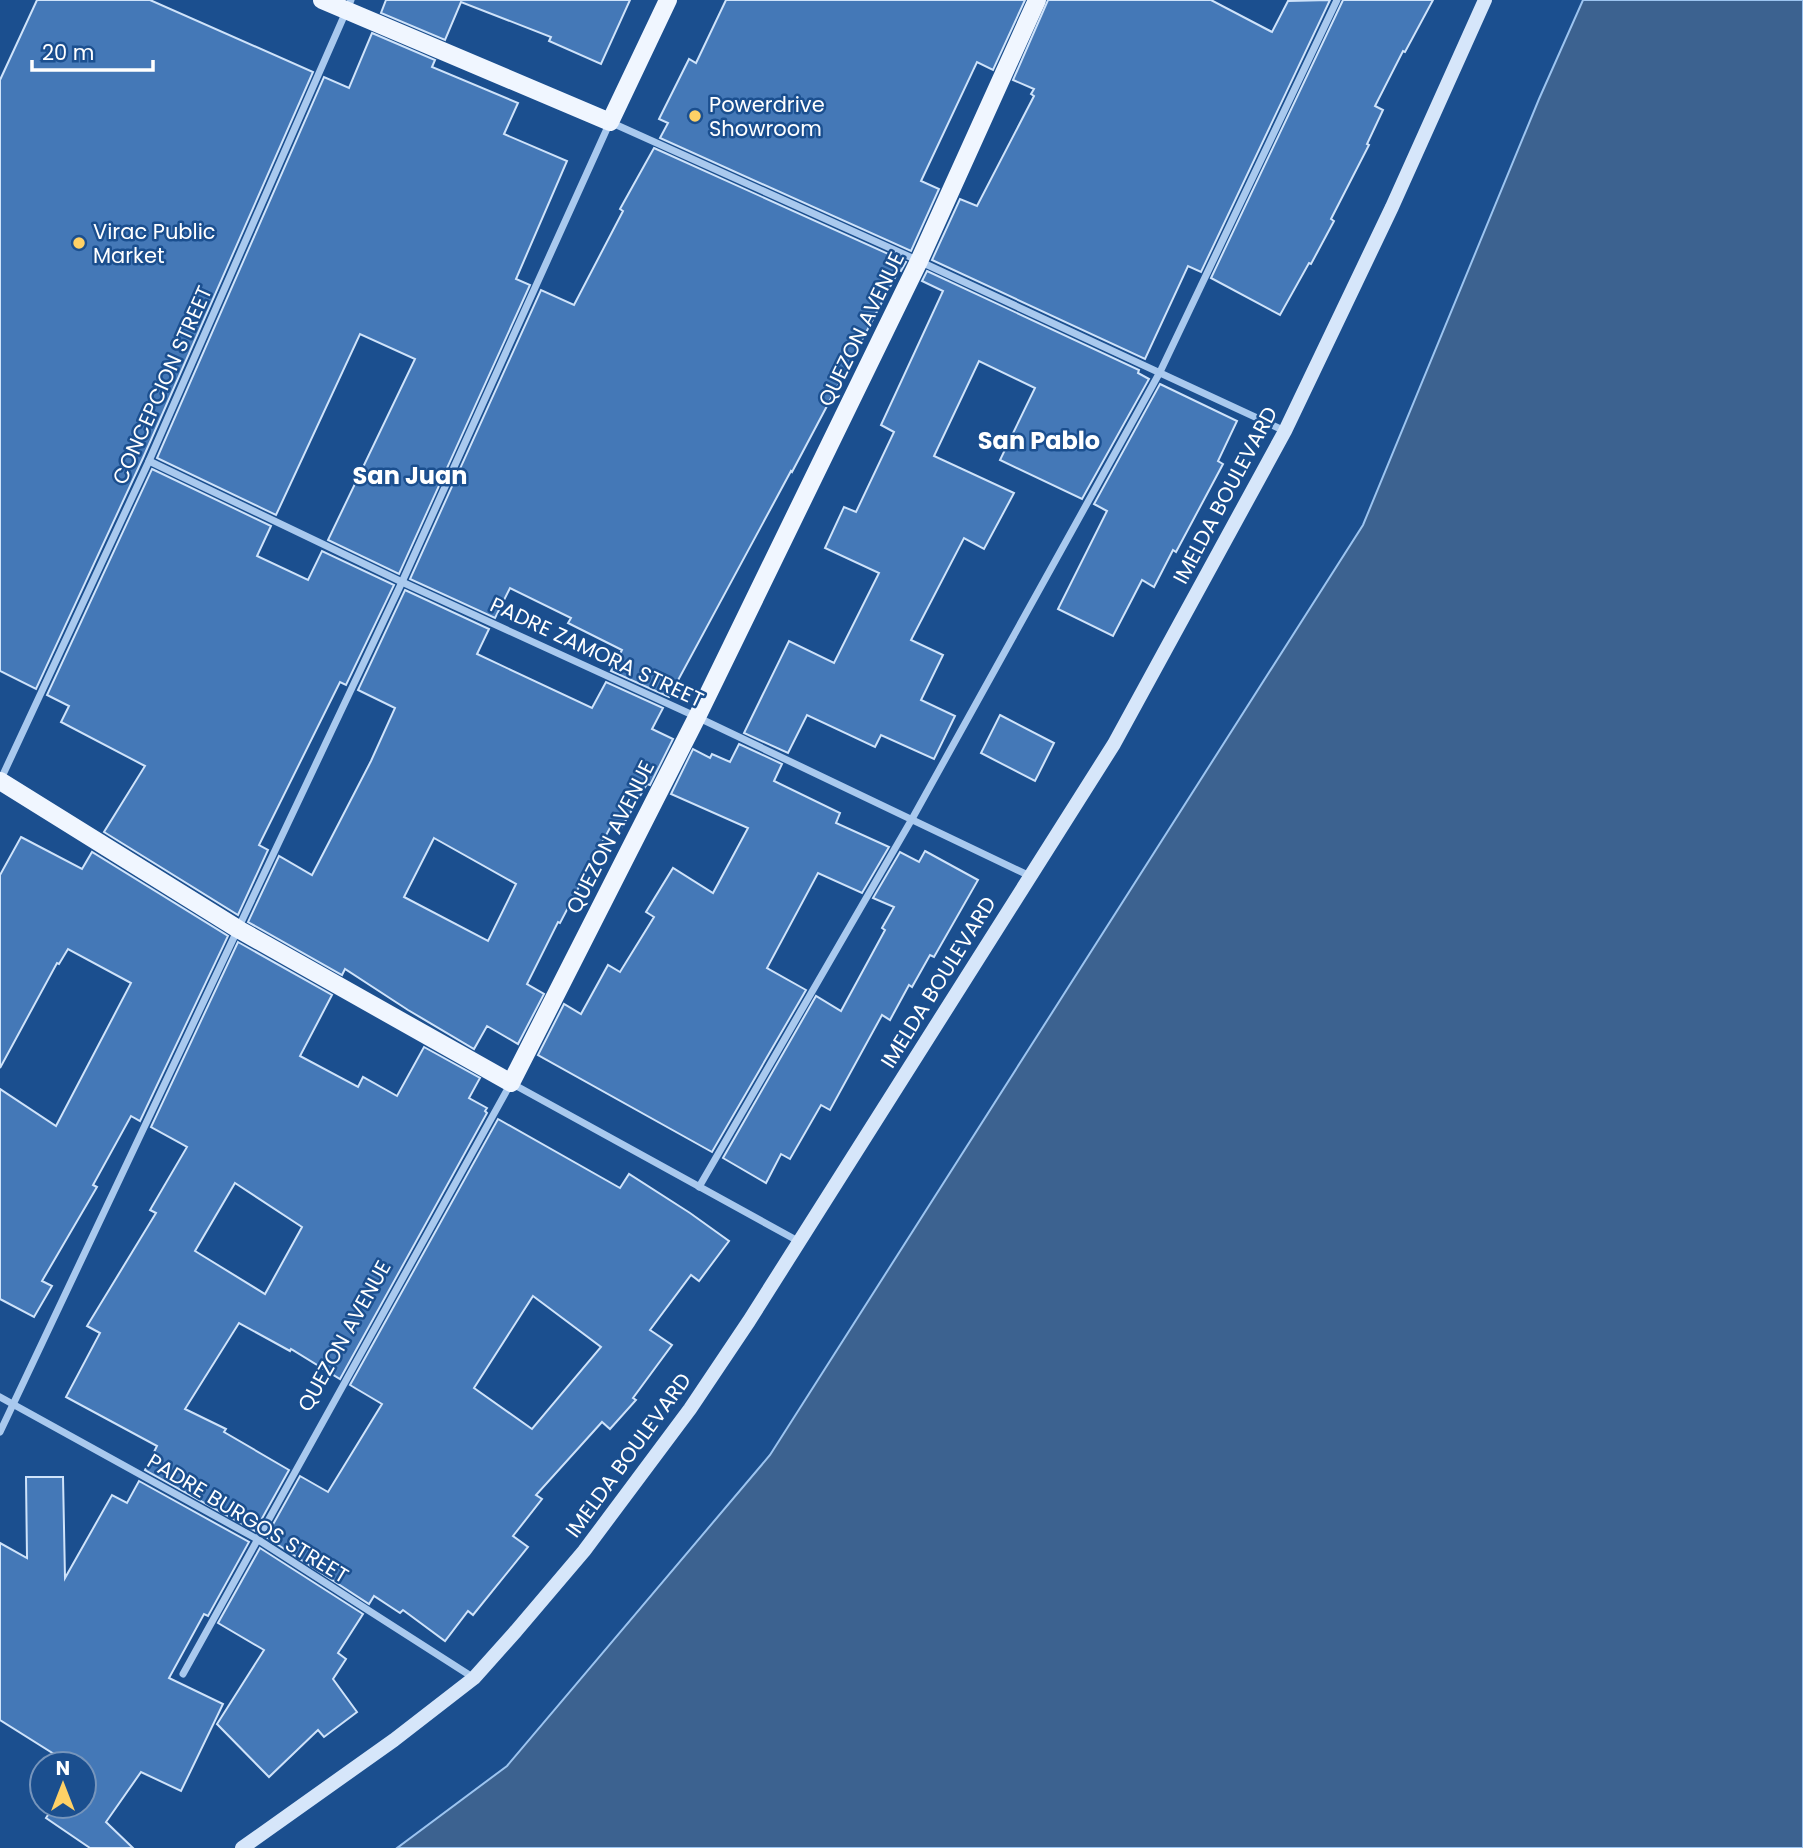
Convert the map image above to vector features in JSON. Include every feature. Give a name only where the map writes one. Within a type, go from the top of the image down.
[{"type":"main road","points":[[322,0],[348,5],[610,122],[668,0]]},
{"type":"main road","name":"QUEZON AVENUE","points":[[511,1083],[696,717],[919,261],[1037,0]]},
{"type":"main road","name":"IMELDA BOULEVARD","points":[[242,1848],[394,1740],[474,1678],[584,1551],[690,1409],[749,1321],[1114,744],[1285,431],[1392,207],[1485,0]]},
{"type":"main road","points":[[0,781],[238,929],[511,1083]]},
{"type":"street","points":[[699,1187],[912,819],[1160,372],[1337,0]]},
{"type":"street","name":"CONCEPCION STREET","points":[[0,781],[149,461],[348,5]]},
{"type":"street","points":[[0,1432],[402,582],[610,122],[919,261],[1285,431]]},
{"type":"street","name":"PADRE ZAMORA STREET","points":[[149,461],[1030,876]]},
{"type":"street","points":[[511,1083],[798,1241]]},
{"type":"street","name":"QUEZON AVENUE","points":[[183,1674],[511,1083]]},
{"type":"street","name":"PADRE BURGOS STREET","points":[[0,1397],[257,1539],[474,1678]]},
{"type":"water","points":[[1583,0],[1803,0],[1803,1848],[397,1848],[507,1766],[770,1455],[1363,525],[1539,99]]},
{"type":"building","points":[[37,0],[150,0],[313,72],[143,458],[36,689],[0,671],[0,80]]},
{"type":"building","points":[[386,0],[630,0],[601,64],[549,41],[551,37],[461,2],[445,40],[381,13]]},
{"type":"building","points":[[726,0],[1025,0],[993,70],[977,62],[921,181],[939,189],[911,251],[660,138],[668,123],[659,119],[689,59],[696,63]]},
{"type":"building","points":[[1048,0],[1211,0],[1272,32],[1288,1],[1330,0],[1201,272],[1188,266],[1145,359],[932,260],[960,199],[977,206],[1034,96],[1031,94],[1034,89],[1013,80]]},
{"type":"building","points":[[1343,0],[1433,0],[1375,106],[1383,110],[1367,144],[1369,145],[1331,219],[1334,221],[1280,315],[1211,278]]},
{"type":"building","points":[[372,33],[435,60],[432,67],[518,103],[504,134],[567,161],[516,279],[530,285],[399,574],[328,540],[415,359],[360,334],[276,515],[157,458],[324,77],[349,88]]},
{"type":"building","points":[[654,148],[906,262],[901,271],[899,270],[669,697],[611,671],[622,650],[568,623],[571,618],[510,588],[495,618],[410,579],[541,290],[574,305],[623,211],[620,209]]},
{"type":"building","points":[[927,271],[1139,370],[1138,373],[1149,379],[1082,499],[1000,460],[1035,388],[979,361],[934,456],[1014,493],[984,549],[964,538],[911,640],[943,655],[921,700],[955,716],[934,759],[881,735],[875,747],[807,715],[788,753],[744,733],[789,641],[834,663],[879,573],[825,548],[844,507],[856,512],[894,432],[881,425],[943,291],[922,281]]},
{"type":"building","points":[[1160,384],[1237,421],[1218,461],[1223,464],[1176,552],[1173,550],[1154,587],[1142,580],[1113,636],[1058,609],[1107,511],[1094,504]]},
{"type":"building","points":[[152,469],[271,526],[257,556],[308,580],[322,551],[394,585],[346,685],[340,682],[259,845],[268,850],[238,915],[104,832],[145,766],[61,722],[69,706],[47,695]]},
{"type":"building","points":[[405,590],[489,629],[477,654],[592,708],[606,682],[663,708],[652,729],[673,739],[650,785],[647,784],[622,827],[613,822],[560,923],[558,922],[527,984],[544,994],[518,1044],[487,1026],[474,1049],[345,969],[342,975],[248,922],[279,856],[312,875],[371,761],[395,708],[358,690]],"holes":[[[434,838],[516,884],[488,941],[404,897]]]},
{"type":"building","points":[[1000,715],[1054,743],[1035,781],[981,753]]},
{"type":"building","points":[[739,744],[782,764],[774,781],[840,813],[836,823],[889,847],[862,893],[818,873],[767,968],[806,990],[712,1152],[538,1055],[564,1004],[581,1014],[608,965],[620,972],[654,917],[646,912],[673,868],[713,893],[748,828],[671,794],[693,749],[710,758],[712,754],[730,762]]},
{"type":"building","points":[[21,837],[82,869],[92,852],[228,936],[140,1121],[131,1116],[93,1185],[97,1187],[42,1281],[52,1286],[34,1317],[0,1299],[0,1089],[56,1126],[131,983],[68,949],[59,964],[57,963],[0,1068],[0,875]]},
{"type":"building","points":[[925,851],[978,880],[934,957],[930,955],[912,987],[909,985],[890,1020],[882,1015],[830,1110],[821,1105],[790,1159],[781,1154],[766,1183],[723,1158],[816,996],[841,1011],[885,930],[882,928],[894,907],[873,898],[900,852],[919,862]]},
{"type":"building","points":[[238,942],[332,995],[300,1056],[358,1087],[363,1077],[397,1096],[424,1047],[480,1078],[469,1098],[487,1108],[487,1113],[340,1379],[291,1349],[290,1351],[239,1323],[185,1409],[226,1429],[224,1432],[289,1470],[255,1531],[145,1470],[157,1446],[66,1397],[100,1333],[87,1326],[156,1213],[150,1210],[187,1147],[151,1127]],"holes":[[[235,1183],[302,1227],[265,1294],[195,1251]]]},
{"type":"building","points":[[498,1119],[620,1188],[629,1174],[729,1241],[699,1281],[691,1275],[650,1330],[672,1345],[633,1398],[636,1400],[610,1429],[602,1422],[536,1495],[542,1499],[513,1536],[528,1547],[473,1615],[468,1611],[445,1641],[403,1610],[400,1613],[374,1596],[369,1604],[266,1537],[300,1476],[328,1492],[382,1404],[350,1385]],"holes":[[[533,1296],[601,1347],[532,1429],[474,1388]]]},
{"type":"building","points":[[26,1477],[63,1477],[65,1578],[112,1495],[127,1503],[139,1481],[249,1542],[208,1616],[204,1614],[169,1678],[223,1704],[181,1791],[141,1772],[106,1822],[133,1848],[90,1848],[49,1820],[98,1820],[98,1750],[48,1750],[0,1720],[0,1543],[27,1558]]},
{"type":"building","points":[[260,1548],[363,1614],[338,1653],[346,1659],[333,1679],[357,1712],[324,1737],[318,1730],[269,1777],[217,1724],[264,1650],[218,1623]]},
{"type":"place","name":"Powerdrive Showroom","points":[[695,116]]},
{"type":"place","name":"Virac Public Market","points":[[79,243]]},
{"type":"district","name":"San Pablo","points":[[1039,440]]},
{"type":"district","name":"San Juan","points":[[410,475]]}]
